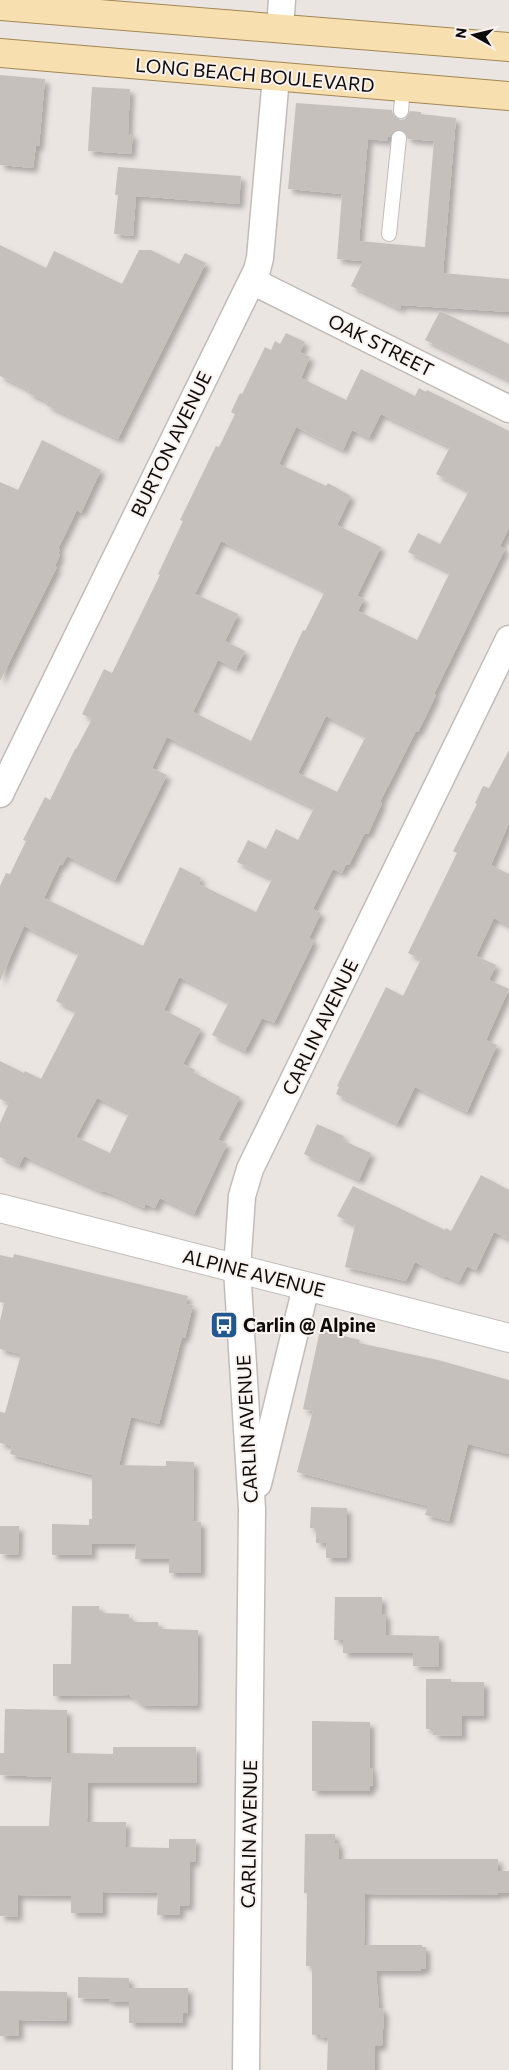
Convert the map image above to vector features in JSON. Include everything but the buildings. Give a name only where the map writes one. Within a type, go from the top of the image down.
[{"type":"main road","points":[[0,6],[509,47]]},
{"type":"main road","name":"LONG BEACH BOULEVARD","points":[[0,53],[276,76],[402,99],[509,96]]},
{"type":"street","points":[[280,28],[282,0]]},
{"type":"street","name":"BURTON AVENUE","points":[[0,794],[252,281],[260,258],[276,76]]},
{"type":"street","name":"OAK STREET","points":[[252,281],[509,409]]},
{"type":"street","name":"CARLIN AVENUE","points":[[246,2070],[252,1508],[237,1269],[242,1196],[250,1170],[509,639]]},
{"type":"street","name":"ALPINE AVENUE","points":[[0,1208],[509,1338]]},
{"type":"street","points":[[252,1508],[306,1286]]},
{"type":"lane","points":[[389,234],[399,138]]},
{"type":"place","name":"Carlin @ Alpine","points":[[224,1325]]}]
